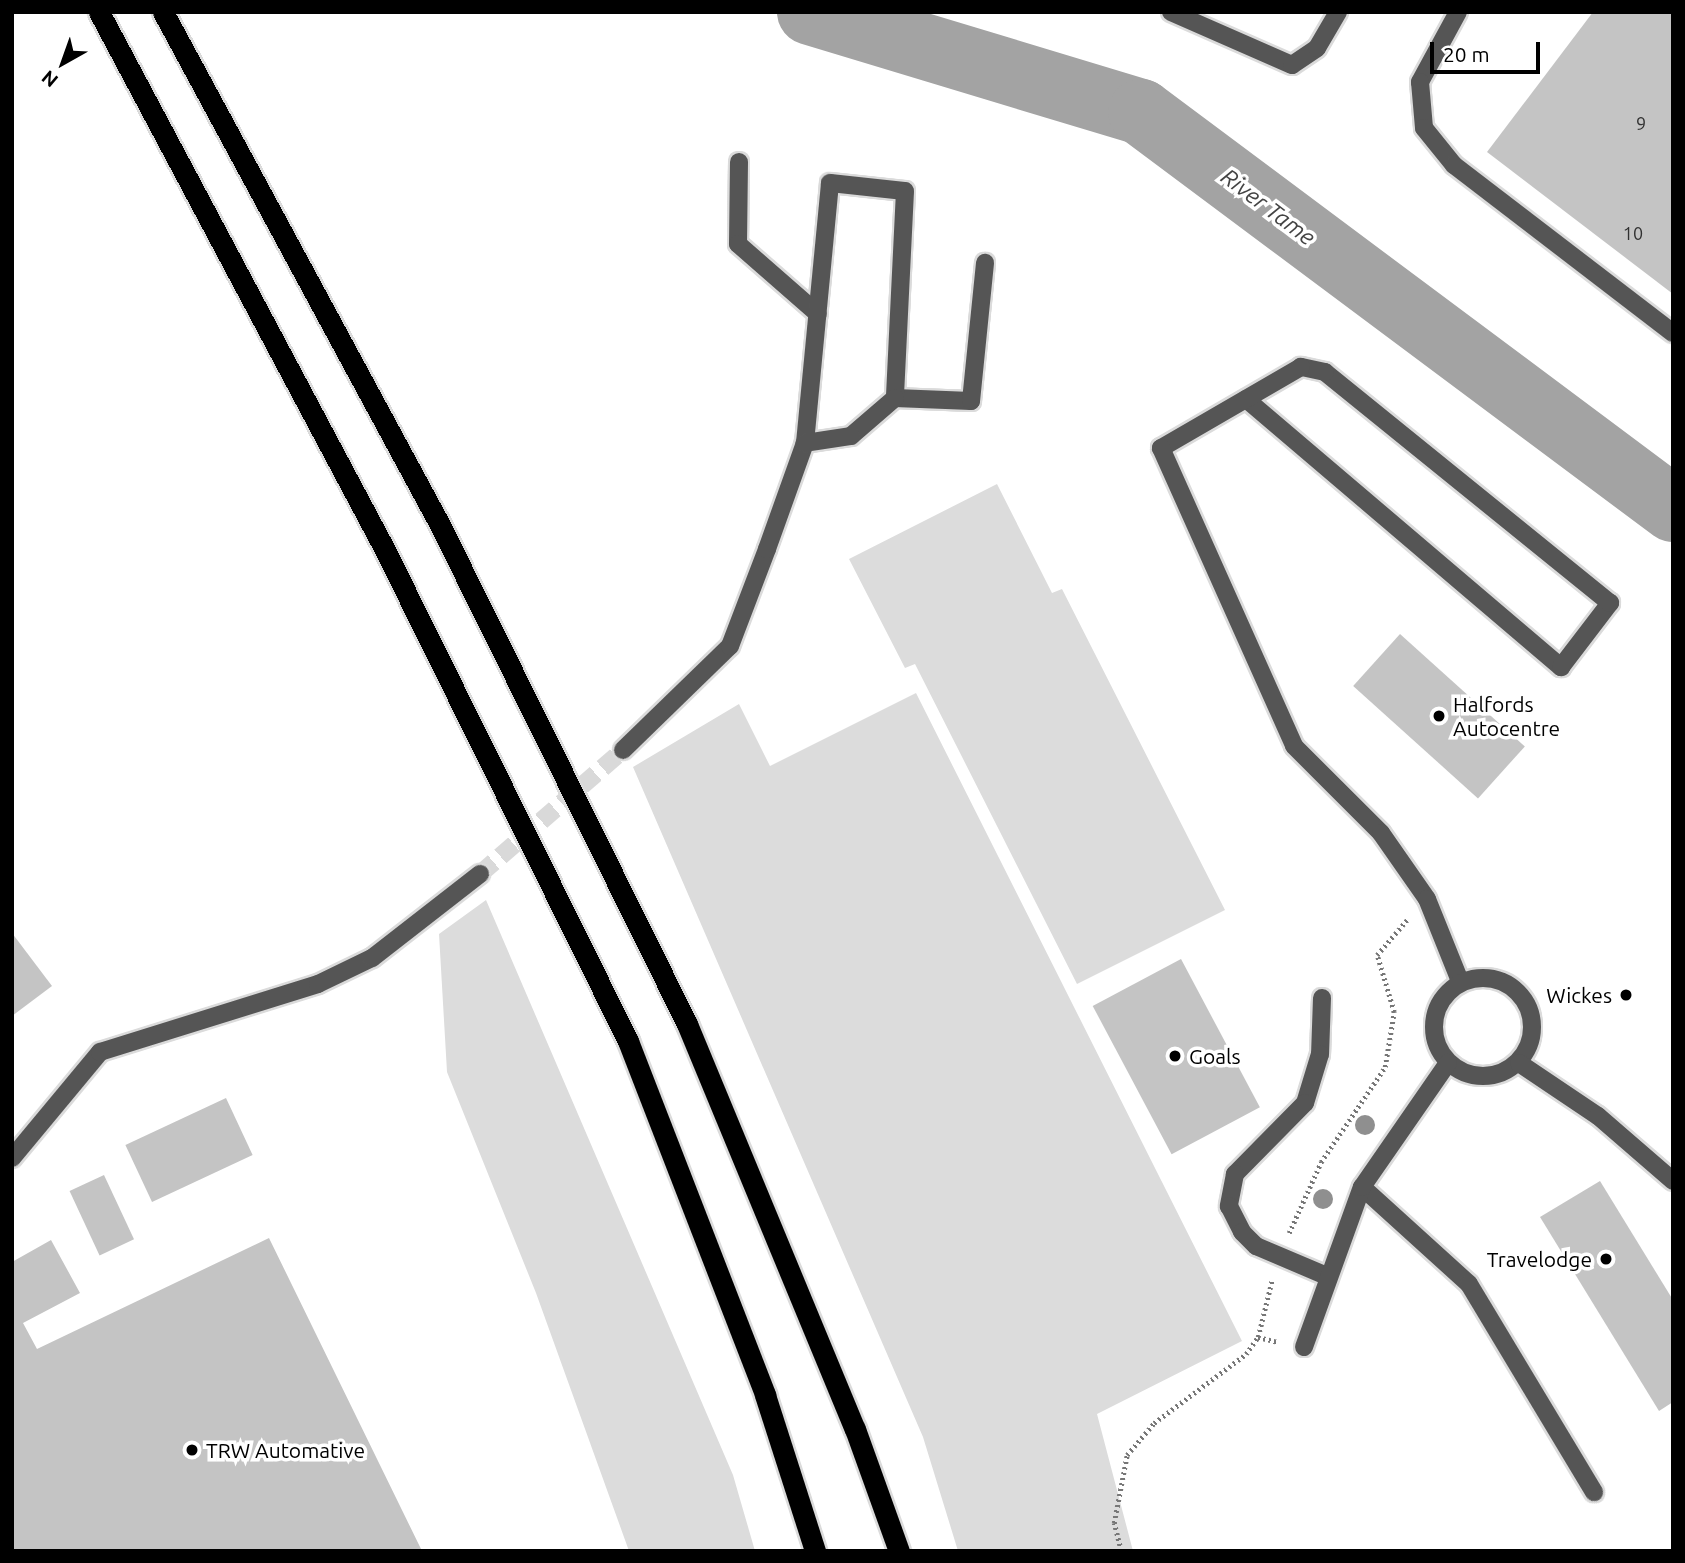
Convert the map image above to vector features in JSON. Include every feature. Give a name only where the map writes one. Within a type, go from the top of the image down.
[{"type":"highway","points":[[99,12],[384,548],[628,1041],[765,1395],[815,1551]]},
{"type":"highway","points":[[163,12],[439,523],[687,1024],[855,1429],[899,1551]]},
{"type":"street","points":[[1171,12],[1212,19],[1292,65],[1317,48],[1338,12]]},
{"type":"street","points":[[1458,12],[1420,82],[1424,128],[1454,165],[1673,333]]},
{"type":"street","points":[[739,162],[738,244],[818,314]]},
{"type":"street","points":[[623,750],[730,646],[805,443],[830,183],[905,191],[895,398]]},
{"type":"street","points":[[805,443],[851,436],[895,398],[971,401],[985,263]]},
{"type":"street","points":[[1246,400],[1561,667],[1611,603],[1325,372],[1301,367],[1161,448],[1294,746],[1343,798],[1381,833],[1427,899],[1460,981]]},
{"type":"street","points":[[12,1158],[100,1052],[318,984],[372,958],[480,874]]},
{"type":"street","points":[[1490,976],[1516,988],[1532,1020],[1532,1039],[1519,1063],[1483,1077],[1448,1062],[1436,1042],[1434,1018],[1444,996],[1460,981],[1490,976]]},
{"type":"street","points":[[1322,998],[1320,1054],[1305,1104],[1235,1174],[1229,1188],[1229,1206],[1242,1233],[1279,1255],[1329,1277]]},
{"type":"street","points":[[1304,1347],[1362,1187],[1448,1062]]},
{"type":"street","points":[[1519,1063],[1598,1116],[1673,1181]]},
{"type":"street","points":[[1362,1187],[1469,1284],[1594,1492]]},
{"type":"path","points":[[1121,1551],[1114,1523],[1127,1455],[1154,1423],[1246,1354],[1258,1337],[1279,1255],[1321,1162],[1385,1067],[1394,1012],[1377,955],[1427,899]]},
{"type":"path","points":[[1258,1337],[1304,1347]]},
{"type":"shaded area","points":[[997,484],[1052,593],[1062,589],[1225,910],[1077,984],[915,664],[905,668],[849,559]]},
{"type":"shaded area","points":[[916,693],[1242,1341],[1097,1414],[1133,1551],[958,1551],[923,1437],[633,767],[739,704],[770,766]]},
{"type":"shaded area","points":[[486,900],[733,1475],[755,1551],[629,1551],[536,1293],[447,1072],[439,934]]},
{"type":"building","points":[[1593,12],[1673,12],[1673,294],[1487,152]]},
{"type":"building","name":"Halfords Autocentre","points":[[1400,634],[1525,746],[1478,798],[1353,686]]},
{"type":"building","points":[[12,933],[52,986],[12,1016]]},
{"type":"building","name":"Goals","points":[[1181,959],[1260,1107],[1172,1154],[1093,1006]]},
{"type":"building","points":[[226,1098],[253,1155],[152,1202],[125,1145]]},
{"type":"building","points":[[104,1175],[134,1239],[100,1255],[70,1191]]},
{"type":"building","name":"Travelodge","points":[[1600,1181],[1673,1300],[1673,1402],[1659,1411],[1540,1217]]},
{"type":"building","name":"TRW Automative","points":[[269,1238],[422,1551],[12,1551],[12,1262],[51,1240],[80,1293],[23,1323],[37,1349]]},
{"type":"waterway","name":"River Tame","points":[[810,12],[1141,112],[1673,509]]},
{"type":"tunnel","points":[[480,874],[623,750]]},
{"type":"place","name":"Halfords Autocentre","points":[[1439,716]]},
{"type":"place","name":"Wickes","points":[[1626,995]]},
{"type":"place","name":"Goals","points":[[1175,1056]]},
{"type":"place","name":"Travelodge","points":[[1606,1259]]},
{"type":"place","name":"TRW Automative","points":[[192,1450]]}]
